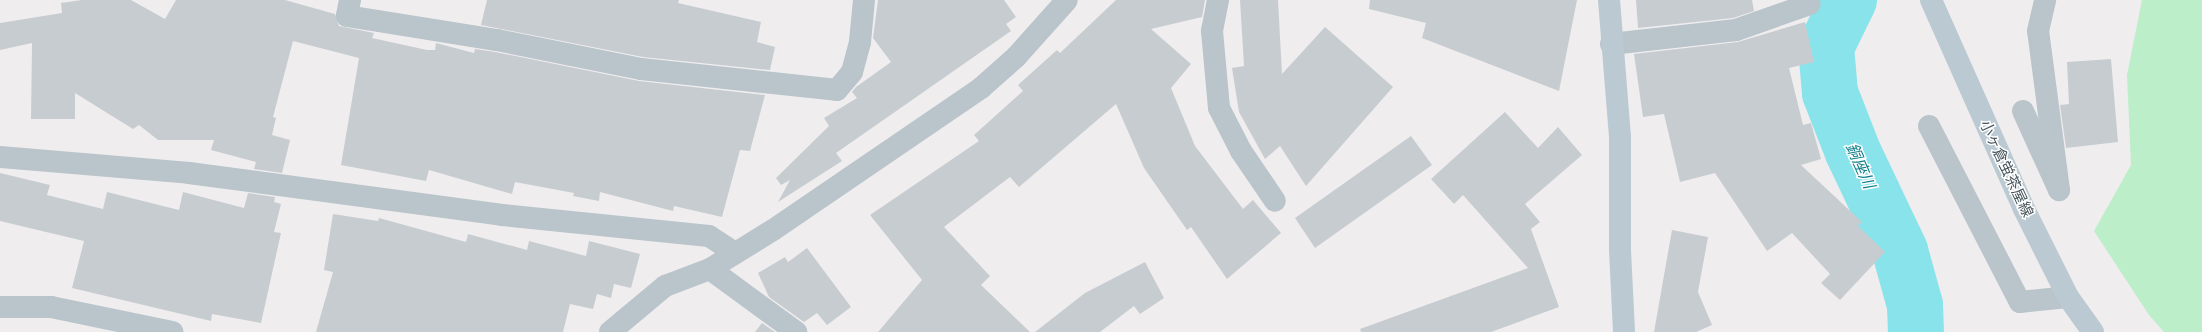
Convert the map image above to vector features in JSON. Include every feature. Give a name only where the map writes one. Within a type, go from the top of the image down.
[{"type":"street","points":[[350,0],[347,16],[497,40],[641,69],[837,90],[852,72],[860,42],[864,0]]},
{"type":"street","points":[[610,332],[636,307],[666,286],[710,270],[981,88],[1021,51],[1067,0]]},
{"type":"street","points":[[1218,0],[1212,32],[1219,108],[1234,139],[1275,200]]},
{"type":"street","points":[[1609,0],[1611,44],[1620,137],[1620,250],[1624,332]]},
{"type":"street","name":"小ヶ倉蛍茶屋線","points":[[1931,0],[1983,120],[2068,297],[2093,332]]},
{"type":"street","points":[[2023,111],[2059,190],[2038,31],[2045,0]]},
{"type":"street","points":[[1611,44],[1736,30],[1810,4]]},
{"type":"street","points":[[1929,126],[2020,302],[2068,297]]},
{"type":"street","points":[[0,157],[189,173],[502,214],[709,236],[735,253]]},
{"type":"street","points":[[710,270],[796,332]]},
{"type":"street","points":[[0,307],[51,307],[172,332]]},
{"type":"green space","points":[[2142,0],[2202,0],[2202,332],[2164,332],[2149,315],[2094,231],[2131,165],[2127,75]]},
{"type":"building","points":[[82,0],[131,0],[165,19],[176,0],[285,0],[335,14],[339,26],[374,33],[372,38],[427,50],[435,50],[436,43],[474,53],[475,49],[495,52],[639,81],[765,95],[750,151],[740,150],[722,217],[674,206],[673,211],[600,192],[599,201],[573,196],[574,193],[515,182],[512,194],[429,170],[426,181],[341,165],[359,58],[293,41],[273,117],[276,118],[272,135],[290,140],[282,173],[254,169],[256,162],[211,150],[214,140],[158,140],[139,125],[133,129],[75,93],[75,119],[31,119],[32,43],[0,50],[0,23],[62,13],[61,3]]},
{"type":"building","points":[[487,0],[679,0],[678,3],[761,22],[757,42],[775,47],[770,70],[643,57],[481,25]]},
{"type":"building","points":[[878,0],[1004,0],[1016,17],[1006,24],[1011,31],[836,153],[842,161],[778,202],[790,180],[781,185],[776,178],[829,126],[824,118],[857,98],[852,92],[856,87],[891,62],[873,38]]},
{"type":"building","points":[[1116,0],[1205,0],[1202,17],[1151,29],[1191,64],[1171,88],[1195,146],[1243,209],[1253,200],[1281,233],[1227,279],[1191,227],[1187,230],[1144,168],[1116,104],[1019,187],[1010,177],[944,227],[990,276],[981,285],[1030,332],[878,332],[922,280],[870,215],[979,141],[974,135],[1023,91],[1018,85],[1057,50],[1060,53]]},
{"type":"building","points":[[1240,0],[1278,0],[1282,74],[1325,27],[1393,87],[1306,186],[1280,146],[1265,159],[1239,112],[1232,68],[1244,66]]},
{"type":"building","points":[[1370,0],[1577,0],[1559,91],[1422,38],[1426,23],[1369,9]]},
{"type":"building","points":[[1636,0],[1752,0],[1754,11],[1733,18],[1638,28]]},
{"type":"building","points":[[1805,22],[1814,62],[1789,68],[1803,125],[1811,123],[1821,159],[1801,165],[1862,222],[1858,226],[1885,252],[1840,300],[1821,283],[1830,274],[1792,233],[1767,251],[1715,173],[1680,182],[1664,114],[1643,117],[1634,54],[1738,42]]},
{"type":"building","points":[[2111,59],[2118,142],[2066,148],[2060,105],[2069,104],[2067,62]]},
{"type":"building","points":[[1505,112],[1538,148],[1558,127],[1582,155],[1525,204],[1540,222],[1531,229],[1559,307],[1491,332],[1361,332],[1360,329],[1528,268],[1463,195],[1454,204],[1431,179]]},
{"type":"building","points":[[1411,136],[1432,165],[1315,248],[1295,218]]},
{"type":"building","points":[[0,173],[50,185],[47,195],[103,209],[107,192],[179,210],[183,192],[244,208],[248,193],[275,197],[274,202],[281,204],[274,232],[281,233],[261,323],[212,314],[211,321],[72,288],[84,241],[0,221]]},
{"type":"building","points":[[333,214],[378,221],[379,218],[466,242],[468,234],[527,250],[529,241],[586,256],[589,241],[640,254],[631,288],[614,284],[611,298],[597,294],[593,309],[570,304],[563,332],[316,332],[333,272],[324,270]]},
{"type":"building","points":[[1672,230],[1708,237],[1698,292],[1712,325],[1696,332],[1654,332]]},
{"type":"building","points":[[807,248],[851,307],[827,325],[817,313],[804,322],[769,297],[758,273],[785,257],[788,262]]},
{"type":"building","points":[[1145,262],[1164,298],[1140,314],[1134,306],[1100,332],[1035,332],[1085,293]]},
{"type":"building","points":[[762,323],[775,332],[755,332]]},
{"type":"waterway","name":"銅座川","points":[[1849,0],[1826,47],[1830,93],[1853,152],[1900,251],[1915,305],[1916,332]]}]
